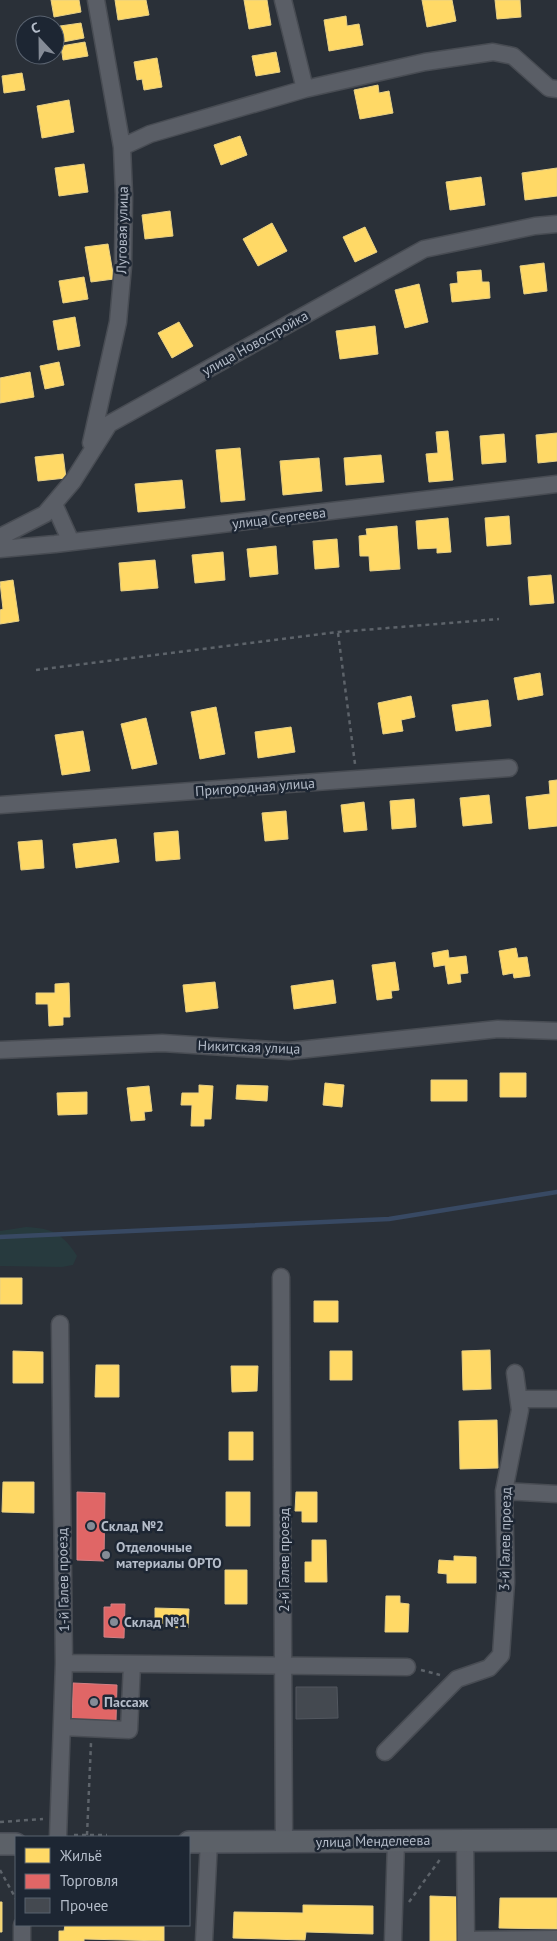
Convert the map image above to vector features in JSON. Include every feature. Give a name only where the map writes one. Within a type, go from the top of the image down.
[{"type":"main road","name":"улица Менделеева","points":[[199,1842],[557,1840]]},
{"type":"main road","points":[[0,1844],[15,1844]]},
{"type":"street","name":"Луговая улица","points":[[88,458],[118,322],[123,266],[124,195],[122,147],[96,0]]},
{"type":"street","points":[[284,0],[305,89]]},
{"type":"street","points":[[122,147],[150,134],[305,89],[425,62],[493,52],[513,56],[549,88],[557,89]]},
{"type":"street","name":"улица Новостройка","points":[[0,538],[45,514],[73,481],[109,424],[424,249],[535,226],[557,224]]},
{"type":"street","name":"улица Сергеева","points":[[0,549],[557,484]]},
{"type":"street","points":[[54,504],[71,542]]},
{"type":"street","name":"Пригородная улица","points":[[0,805],[509,768]]},
{"type":"street","name":"Никитская улица","points":[[0,1050],[162,1043],[289,1051],[498,1029],[557,1031]]},
{"type":"street","name":"2-й Галев проезд","points":[[281,1278],[284,1842]]},
{"type":"street","name":"1-й Галев проезд","points":[[58,1836],[64,1663],[60,1324]]},
{"type":"street","name":"3-й Галев проезд","points":[[457,1679],[489,1668],[501,1655],[506,1582],[504,1492],[520,1410],[515,1373]]},
{"type":"street","points":[[519,1399],[557,1399]]},
{"type":"street","points":[[504,1492],[557,1494]]},
{"type":"street","points":[[64,1663],[407,1667]]},
{"type":"street","points":[[62,1727],[129,1730],[132,1664]]},
{"type":"street","points":[[385,1752],[457,1679]]},
{"type":"street","points":[[394,1941],[396,1840]]},
{"type":"street","points":[[460,1840],[466,1940],[557,1939]]},
{"type":"street","points":[[199,1842],[204,1941]]},
{"type":"street","points":[[22,1926],[22,1941]]},
{"type":"path","points":[[36,670],[338,632],[499,619]]},
{"type":"path","points":[[338,632],[357,780]]},
{"type":"path","points":[[407,1667],[457,1679]]},
{"type":"path","points":[[87,1835],[92,1728]]},
{"type":"path","points":[[0,1822],[58,1818]]},
{"type":"path","points":[[72,1836],[107,1835]]},
{"type":"path","points":[[395,1921],[460,1840]]},
{"type":"path","points":[[0,1870],[15,1896]]},
{"type":"green space","points":[[26,1227],[43,1229],[62,1237],[77,1256],[73,1265],[62,1267],[0,1266],[0,1231]]},
{"type":"building: Жильё","points":[[51,0],[79,0],[81,12],[54,15]]},
{"type":"building: Жильё","points":[[115,0],[146,0],[149,15],[118,20]]},
{"type":"building: Жильё","points":[[244,0],[267,0],[271,25],[249,29]]},
{"type":"building: Жильё","points":[[422,0],[452,0],[456,21],[427,27]]},
{"type":"building: Жильё","points":[[495,0],[520,0],[521,17],[497,19]]},
{"type":"building: Жильё","points":[[346,16],[347,26],[359,24],[363,45],[329,51],[324,20]]},
{"type":"building: Жильё","points":[[81,23],[84,38],[65,42],[65,25]]},
{"type":"building: Жильё","points":[[85,42],[88,56],[65,60],[65,45]]},
{"type":"building: Жильё","points":[[276,52],[280,72],[256,76],[252,56]]},
{"type":"building: Жильё","points":[[157,58],[162,87],[144,90],[142,79],[137,80],[134,62]]},
{"type":"building: Жильё","points":[[22,73],[25,90],[4,93],[2,76]]},
{"type":"building: Жильё","points":[[378,85],[379,93],[389,91],[393,113],[360,119],[354,90]]},
{"type":"building: Жильё","points":[[69,100],[74,132],[42,138],[37,106]]},
{"type":"building: Жильё","points":[[240,136],[247,155],[221,165],[214,145]]},
{"type":"building: Жильё","points":[[84,164],[88,192],[59,196],[55,168]]},
{"type":"building: Жильё","points":[[557,168],[557,196],[525,200],[522,173]]},
{"type":"building: Жильё","points":[[481,177],[485,205],[450,210],[446,182]]},
{"type":"building: Жильё","points":[[170,211],[173,236],[145,239],[142,215]]},
{"type":"building: Жильё","points":[[272,223],[287,251],[258,266],[243,239]]},
{"type":"building: Жильё","points":[[365,227],[377,252],[355,262],[343,237]]},
{"type":"building: Жильё","points":[[108,244],[114,279],[91,282],[85,247]]},
{"type":"building: Жильё","points":[[544,263],[547,291],[524,294],[520,266]]},
{"type":"building: Жильё","points":[[481,270],[482,282],[489,282],[490,298],[452,302],[450,284],[458,283],[457,272]]},
{"type":"building: Жильё","points":[[84,277],[88,299],[63,303],[59,281]]},
{"type":"building: Жильё","points":[[419,284],[428,322],[405,328],[395,290]]},
{"type":"building: Жильё","points":[[75,317],[80,346],[58,350],[53,321]]},
{"type":"building: Жильё","points":[[179,322],[193,346],[172,358],[158,333]]},
{"type":"building: Жильё","points":[[375,326],[378,354],[340,359],[336,331]]},
{"type":"building: Жильё","points":[[59,362],[64,385],[45,389],[40,366]]},
{"type":"building: Жильё","points":[[30,372],[34,397],[0,403],[0,378]]},
{"type":"building: Жильё","points":[[448,431],[453,480],[429,482],[426,454],[438,453],[436,432]]},
{"type":"building: Жильё","points":[[557,433],[557,461],[538,463],[536,435]]},
{"type":"building: Жильё","points":[[504,434],[506,462],[482,464],[480,436]]},
{"type":"building: Жильё","points":[[240,448],[245,500],[221,502],[216,450]]},
{"type":"building: Жильё","points":[[63,454],[66,478],[38,481],[35,457]]},
{"type":"building: Жильё","points":[[381,455],[384,482],[346,485],[344,458]]},
{"type":"building: Жильё","points":[[319,458],[322,491],[283,495],[280,461]]},
{"type":"building: Жильё","points":[[182,480],[185,508],[138,512],[135,484]]},
{"type":"building: Жильё","points":[[509,516],[511,544],[487,546],[485,518]]},
{"type":"building: Жильё","points":[[448,518],[451,552],[437,553],[437,548],[418,549],[416,521]]},
{"type":"building: Жильё","points":[[397,526],[400,569],[370,571],[369,556],[360,556],[359,536],[367,535],[366,529]]},
{"type":"building: Жильё","points":[[337,539],[339,567],[315,569],[313,541]]},
{"type":"building: Жильё","points":[[276,546],[278,574],[250,577],[247,549]]},
{"type":"building: Жильё","points":[[223,552],[225,580],[195,583],[192,555]]},
{"type":"building: Жильё","points":[[155,560],[158,588],[121,591],[119,563]]},
{"type":"building: Жильё","points":[[551,575],[554,603],[530,605],[528,577]]},
{"type":"building: Жильё","points":[[13,580],[19,621],[0,624],[0,610],[3,609],[0,582]]},
{"type":"building: Жильё","points":[[540,673],[543,695],[518,700],[514,678]]},
{"type":"building: Жильё","points":[[411,696],[415,717],[401,720],[403,731],[383,734],[378,703]]},
{"type":"building: Жильё","points":[[488,700],[491,726],[456,731],[452,705]]},
{"type":"building: Жильё","points":[[216,707],[225,754],[200,759],[191,712]]},
{"type":"building: Жильё","points":[[146,718],[157,764],[132,769],[121,724]]},
{"type":"building: Жильё","points":[[291,727],[295,752],[258,758],[255,732]]},
{"type":"building: Жильё","points":[[83,731],[90,771],[62,775],[55,735]]},
{"type":"building: Жильё","points":[[557,780],[557,826],[529,829],[526,797],[550,794],[549,781]]},
{"type":"building: Жильё","points":[[489,795],[492,823],[463,826],[460,798]]},
{"type":"building: Жильё","points":[[414,799],[416,827],[392,829],[390,801]]},
{"type":"building: Жильё","points":[[364,802],[367,830],[344,832],[341,805]]},
{"type":"building: Жильё","points":[[286,811],[288,839],[265,841],[262,813]]},
{"type":"building: Жильё","points":[[178,831],[180,859],[156,861],[154,833]]},
{"type":"building: Жильё","points":[[116,839],[119,862],[76,868],[73,844]]},
{"type":"building: Жильё","points":[[42,840],[44,868],[21,870],[18,842]]},
{"type":"building: Жильё","points":[[516,948],[518,958],[527,957],[530,976],[514,978],[513,973],[503,975],[499,951]]},
{"type":"building: Жильё","points":[[448,950],[449,958],[466,956],[468,973],[460,974],[461,982],[448,984],[445,965],[434,967],[432,953]]},
{"type":"building: Жильё","points":[[395,962],[399,990],[391,991],[392,998],[377,1000],[372,965]]},
{"type":"building: Жильё","points":[[333,980],[336,1003],[294,1009],[291,986]]},
{"type":"building: Жильё","points":[[215,982],[218,1008],[186,1012],[183,985]]},
{"type":"building: Жильё","points":[[69,983],[70,1017],[63,1017],[63,1025],[49,1026],[48,1004],[36,1004],[36,993],[55,993],[55,984]]},
{"type":"building: Жильё","points":[[500,1073],[526,1073],[526,1097],[500,1097]]},
{"type":"building: Жильё","points":[[431,1080],[467,1080],[467,1101],[431,1101]]},
{"type":"building: Жильё","points":[[325,1083],[344,1085],[342,1107],[323,1105]]},
{"type":"building: Жильё","points":[[199,1085],[213,1086],[211,1119],[204,1119],[204,1126],[191,1126],[192,1105],[181,1105],[182,1093],[199,1093]]},
{"type":"building: Жильё","points":[[237,1085],[268,1086],[267,1101],[236,1099]]},
{"type":"building: Жильё","points":[[149,1086],[152,1111],[144,1112],[145,1120],[131,1121],[127,1088]]},
{"type":"building: Жильё","points":[[87,1092],[87,1114],[58,1115],[57,1093]]},
{"type":"building: Жильё","points":[[0,1278],[22,1278],[22,1304],[0,1304]]},
{"type":"building: Жильё","points":[[314,1301],[338,1301],[338,1322],[314,1322]]},
{"type":"building: Жильё","points":[[490,1350],[491,1389],[463,1390],[462,1351]]},
{"type":"building: Жильё","points":[[13,1351],[43,1352],[43,1383],[13,1383]]},
{"type":"building: Жильё","points":[[330,1351],[352,1351],[352,1380],[330,1380]]},
{"type":"building: Жильё","points":[[96,1365],[119,1365],[119,1397],[95,1397]]},
{"type":"building: Жильё","points":[[231,1366],[258,1366],[257,1391],[232,1392]]},
{"type":"building: Жильё","points":[[497,1420],[498,1468],[460,1469],[459,1421]]},
{"type":"building: Жильё","points":[[229,1432],[253,1432],[253,1460],[229,1460]]},
{"type":"building: Жильё","points":[[3,1482],[34,1482],[34,1513],[2,1512]]},
{"type":"building: Жильё","points":[[226,1492],[250,1492],[250,1526],[226,1526]]},
{"type":"building: Жильё","points":[[296,1492],[317,1492],[317,1522],[302,1522],[302,1511],[295,1511]]},
{"type":"building: Жильё","points":[[312,1540],[326,1540],[327,1582],[305,1582],[305,1562],[312,1562]]},
{"type":"building: Жильё","points":[[454,1556],[476,1557],[476,1583],[447,1583],[447,1574],[438,1573],[439,1560],[454,1561]]},
{"type":"building: Жильё","points":[[225,1570],[247,1570],[247,1604],[225,1604]]},
{"type":"building: Жильё","points":[[386,1596],[400,1596],[400,1603],[409,1604],[408,1632],[385,1632]]},
{"type":"building: Жильё","points":[[155,1608],[189,1609],[188,1628],[155,1627]]},
{"type":"building: Жильё","points":[[430,1896],[459,1897],[459,1941],[430,1941]]},
{"type":"building: Жильё","points":[[500,1898],[557,1898],[557,1929],[499,1928]]},
{"type":"building: Жильё","points":[[0,1902],[2,1902],[2,1932],[0,1932]]},
{"type":"building: Жильё","points":[[303,1905],[373,1906],[373,1934],[306,1932],[305,1940],[233,1938],[234,1912],[303,1913]]},
{"type":"building: Жильё","points":[[65,1926],[164,1926],[164,1941],[84,1939],[84,1941],[59,1941],[59,1931],[64,1931]]},
{"type":"building: Торговля","name":"Склад №2","points":[[77,1492],[105,1493],[104,1561],[77,1560]]},
{"type":"building: Торговля","name":"Склад №1","points":[[111,1604],[125,1604],[124,1638],[104,1637],[104,1607],[111,1607]]},
{"type":"building: Торговля","name":"Пассаж","points":[[73,1683],[117,1685],[116,1721],[72,1719]]},
{"type":"building: Прочее","points":[[296,1687],[337,1687],[338,1718],[296,1719]]},
{"type":"waterway","points":[[0,1237],[389,1219],[557,1192]]},
{"type":"place","name":"Склад №2","points":[[91,1526]]},
{"type":"place","name":"Отделочные материалы ОРТО","points":[[106,1555]]},
{"type":"place","name":"Склад №1","points":[[114,1622]]},
{"type":"place","name":"Пассаж","points":[[94,1702]]}]
